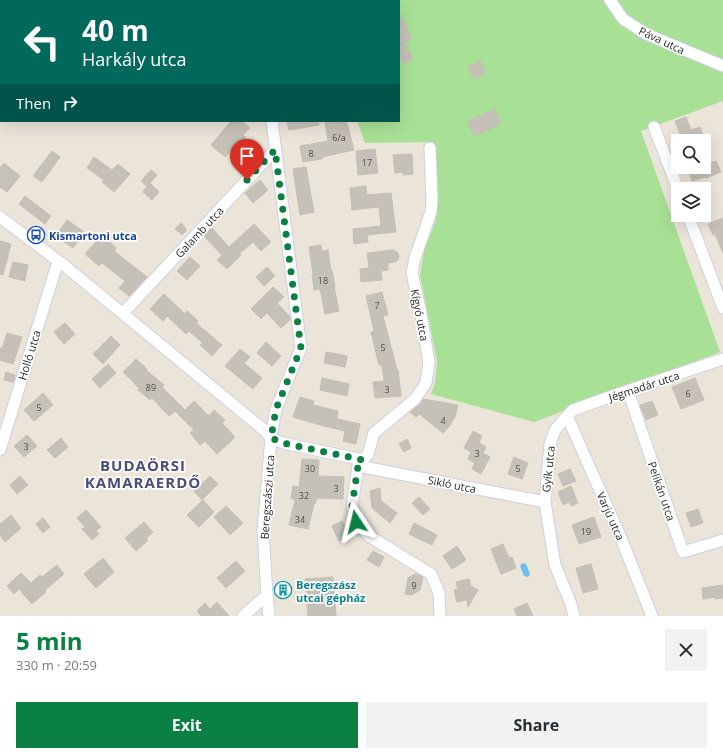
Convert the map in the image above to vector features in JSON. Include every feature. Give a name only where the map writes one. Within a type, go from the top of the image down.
[{"type":"street","name":"Páva utca","points":[[610,0],[623,19],[646,34],[723,66]]},
{"type":"street","name":"Beregszászi utca","points":[[269,616],[263,531],[271,438],[276,409],[301,348],[272,122]]},
{"type":"street","points":[[654,127],[675,182]]},
{"type":"street","name":"Kígyó utca","points":[[430,148],[431,212],[415,258],[412,273],[430,362],[426,383],[415,399],[374,433],[368,454],[360,463],[352,506],[356,522],[369,536],[431,574],[438,593],[440,616]]},
{"type":"street","name":"Galamb utca","points":[[123,314],[275,150]]},
{"type":"street","points":[[0,216],[58,260],[264,430],[271,438]]},
{"type":"street","points":[[691,222],[723,308]]},
{"type":"street","name":"Holló utca","points":[[0,450],[58,260]]},
{"type":"street","name":"Jégmadár utca","points":[[567,416],[573,410],[723,359]]},
{"type":"street","name":"Pelikán utca","points":[[628,391],[682,552],[723,540]]},
{"type":"street","name":"Gyík utca","points":[[567,416],[555,430],[550,444],[545,502],[555,565],[571,604],[574,616]]},
{"type":"street","name":"Varjú utca","points":[[567,416],[621,538],[652,616]]},
{"type":"street","name":"Sikló utca","points":[[271,438],[283,443],[360,463],[545,502]]},
{"type":"street","points":[[243,616],[267,594]]},
{"type":"green space","points":[[400,0],[723,0],[723,101],[641,131],[671,215],[671,222],[674,222],[720,352],[534,422],[431,394],[435,383],[437,361],[420,275],[424,251],[436,220],[433,142],[365,143],[357,122],[400,122]]},
{"type":"water","points":[[522,563],[526,564],[530,574],[528,577],[524,576],[520,566]]},
{"type":"building","points":[[400,14],[412,39],[404,43],[413,59],[403,64],[400,58]]},
{"type":"building","points":[[480,61],[486,73],[474,79],[468,67]]},
{"type":"building","points":[[495,109],[501,124],[474,136],[467,121]]},
{"type":"building","points":[[686,117],[691,130],[700,127],[702,134],[680,134],[675,121]]},
{"type":"building","points":[[230,122],[243,122],[250,128],[243,135],[260,154],[246,166],[232,149],[225,157],[211,145]]},
{"type":"building","points":[[287,122],[318,122],[319,125],[289,130]]},
{"type":"building","points":[[325,122],[346,122],[354,150],[322,157],[322,159],[303,162],[300,146],[328,141]]},
{"type":"building","points":[[375,149],[378,173],[358,175],[356,151]]},
{"type":"building","points":[[52,151],[60,157],[42,182],[33,176]]},
{"type":"building","points":[[412,154],[413,174],[403,175],[403,172],[395,173],[393,155]]},
{"type":"building","points":[[94,157],[112,170],[118,164],[130,174],[114,192],[102,182],[104,180],[87,168]]},
{"type":"building","points":[[716,161],[721,172],[706,178],[692,181],[690,174],[711,174],[711,163]]},
{"type":"building","points":[[4,163],[20,176],[7,192],[0,187],[0,168]]},
{"type":"building","points":[[306,167],[314,212],[300,215],[293,169]]},
{"type":"building","points":[[151,170],[157,175],[150,183],[159,192],[152,200],[143,192],[147,186],[141,181]]},
{"type":"building","points":[[260,180],[268,190],[253,203],[245,193]]},
{"type":"building","points":[[366,186],[367,195],[391,193],[396,232],[367,235],[368,242],[354,244],[353,229],[381,226],[379,207],[352,210],[350,188]]},
{"type":"building","points":[[25,196],[51,216],[45,224],[19,204]]},
{"type":"building","points":[[723,218],[723,253],[715,234],[713,235],[708,224]]},
{"type":"building","points":[[67,220],[84,232],[73,248],[56,236]]},
{"type":"building","points":[[181,223],[187,230],[182,235],[175,229]]},
{"type":"building","points":[[254,224],[271,242],[261,251],[253,242],[239,254],[241,255],[227,269],[217,260],[222,255],[204,236],[212,228],[229,247]]},
{"type":"building","points":[[102,235],[116,248],[114,251],[147,277],[129,296],[119,288],[125,281],[102,263],[99,266],[85,254]]},
{"type":"building","points":[[0,241],[11,244],[3,275],[0,274]]},
{"type":"building","points":[[321,245],[322,251],[328,250],[339,311],[325,314],[320,289],[314,290],[309,247]]},
{"type":"building","points":[[393,250],[397,252],[399,256],[398,260],[388,263],[388,270],[381,271],[382,280],[361,282],[360,269],[369,268],[367,253]]},
{"type":"building","points":[[190,257],[200,266],[187,280],[177,271]]},
{"type":"building","points":[[13,262],[28,265],[25,281],[9,277]]},
{"type":"building","points":[[267,267],[275,276],[264,286],[256,277]]},
{"type":"building","points":[[273,287],[284,297],[277,303],[290,317],[290,320],[281,328],[267,313],[261,319],[251,309]]},
{"type":"building","points":[[382,292],[388,315],[383,316],[398,370],[401,396],[375,398],[373,382],[384,381],[382,365],[379,365],[371,332],[374,331],[366,296]]},
{"type":"building","points":[[164,294],[185,314],[187,311],[198,321],[196,323],[222,345],[212,356],[200,345],[203,343],[189,331],[186,334],[167,316],[163,321],[150,309]]},
{"type":"building","points":[[65,323],[75,334],[64,344],[54,332]]},
{"type":"building","points":[[7,333],[22,337],[13,364],[0,360],[0,348],[2,349]]},
{"type":"building","points":[[111,336],[120,345],[103,364],[93,354]]},
{"type":"building","points":[[266,342],[281,356],[272,366],[257,353]]},
{"type":"building","points":[[240,349],[250,357],[244,363],[262,378],[253,389],[225,366]]},
{"type":"building","points":[[326,352],[347,356],[345,367],[324,363]]},
{"type":"building","points":[[136,359],[147,369],[146,370],[164,385],[162,387],[185,410],[194,401],[209,416],[214,410],[225,420],[222,423],[235,437],[217,454],[205,441],[200,445],[190,433],[194,430],[175,411],[169,416],[152,398],[150,400],[138,390],[139,388],[123,372]]},
{"type":"building","points":[[108,364],[116,373],[100,388],[92,379]]},
{"type":"building","points":[[6,372],[15,375],[13,382],[4,380]]},
{"type":"building","points":[[322,378],[349,384],[347,396],[320,390]]},
{"type":"building","points":[[695,378],[704,400],[681,409],[672,387]]},
{"type":"building","points":[[43,393],[53,405],[34,421],[24,410]]},
{"type":"building","points":[[300,397],[314,401],[313,405],[338,411],[337,419],[360,424],[356,444],[343,441],[345,431],[293,417]]},
{"type":"building","points":[[423,399],[458,405],[455,417],[443,433],[419,414],[416,417],[410,412],[420,404]]},
{"type":"building","points":[[652,401],[658,415],[646,420],[640,405]]},
{"type":"building","points":[[473,431],[482,436],[479,443],[486,447],[483,453],[490,457],[481,474],[472,469],[475,463],[468,459],[471,452],[464,448]]},
{"type":"building","points":[[27,435],[37,446],[24,457],[14,446]]},
{"type":"building","points":[[61,438],[68,447],[55,458],[47,450]]},
{"type":"building","points":[[407,439],[411,448],[404,452],[399,444]]},
{"type":"building","points":[[514,457],[528,463],[522,479],[508,474]]},
{"type":"building","points":[[302,459],[319,460],[318,476],[344,477],[343,499],[317,498],[314,504],[308,529],[289,525],[295,500],[291,498],[293,486],[299,487]]},
{"type":"building","points":[[570,469],[576,481],[563,486],[558,474]]},
{"type":"building","points":[[20,476],[28,485],[17,494],[10,485]]},
{"type":"building","points":[[210,476],[218,484],[202,500],[194,491]]},
{"type":"building","points":[[571,486],[578,503],[571,506],[569,502],[563,505],[558,492]]},
{"type":"building","points":[[380,488],[381,501],[397,513],[390,523],[372,508],[370,491]]},
{"type":"building","points":[[419,497],[430,509],[423,515],[412,503]]},
{"type":"building","points":[[203,500],[214,512],[199,527],[187,515]]},
{"type":"building","points":[[226,506],[243,523],[230,535],[214,517]]},
{"type":"building","points":[[698,509],[703,523],[691,527],[686,513]]},
{"type":"building","points":[[86,510],[101,527],[96,531],[99,534],[92,540],[82,529],[85,527],[77,518]]},
{"type":"building","points":[[11,515],[21,528],[5,542],[0,535],[0,524]]},
{"type":"building","points":[[594,517],[601,537],[579,544],[572,525]]},
{"type":"building","points":[[43,518],[50,527],[43,533],[36,524]]},
{"type":"building","points":[[342,521],[350,536],[339,541],[332,526]]},
{"type":"building","points":[[144,522],[153,532],[146,539],[148,540],[136,551],[125,538]]},
{"type":"building","points":[[414,523],[437,535],[432,545],[409,534]]},
{"type":"building","points":[[503,544],[509,558],[512,557],[516,568],[501,574],[491,549]]},
{"type":"building","points":[[457,546],[466,560],[452,569],[443,556]]},
{"type":"building","points":[[373,551],[384,557],[379,567],[367,560]]},
{"type":"building","points":[[103,558],[114,572],[96,588],[84,574]]},
{"type":"building","points":[[236,561],[245,571],[226,588],[217,578]]},
{"type":"building","points":[[591,564],[598,589],[583,593],[576,568]]},
{"type":"building","points":[[57,565],[64,574],[45,590],[46,592],[32,604],[19,589],[14,594],[7,586],[21,573],[31,583],[40,575],[42,577]]},
{"type":"building","points":[[415,574],[423,577],[420,590],[412,595],[405,594],[408,578]]},
{"type":"building","points":[[333,577],[336,616],[308,616],[305,579]]},
{"type":"building","points":[[469,579],[471,586],[478,590],[468,607],[467,600],[457,602],[454,590],[458,589],[456,582]]},
{"type":"building","points":[[723,585],[723,598],[715,599],[715,597],[703,599],[702,588]]},
{"type":"building","points":[[217,602],[229,616],[201,616],[197,611],[205,603],[210,609]]},
{"type":"building","points":[[527,603],[533,616],[517,616],[514,609]]},
{"type":"place","name":"Kismartoni utca","points":[[36,235]]},
{"type":"place","name":"Beregszász utcai gépház","points":[[283,590]]},
{"type":"district","name":"BUDAÖRSI KAMARAERDŐ","points":[[143,474]]},
{"type":"route","points":[[247,180],[275,150],[301,348],[276,409],[271,438],[283,443],[363,460],[358,466],[352,506],[356,522]]}]
